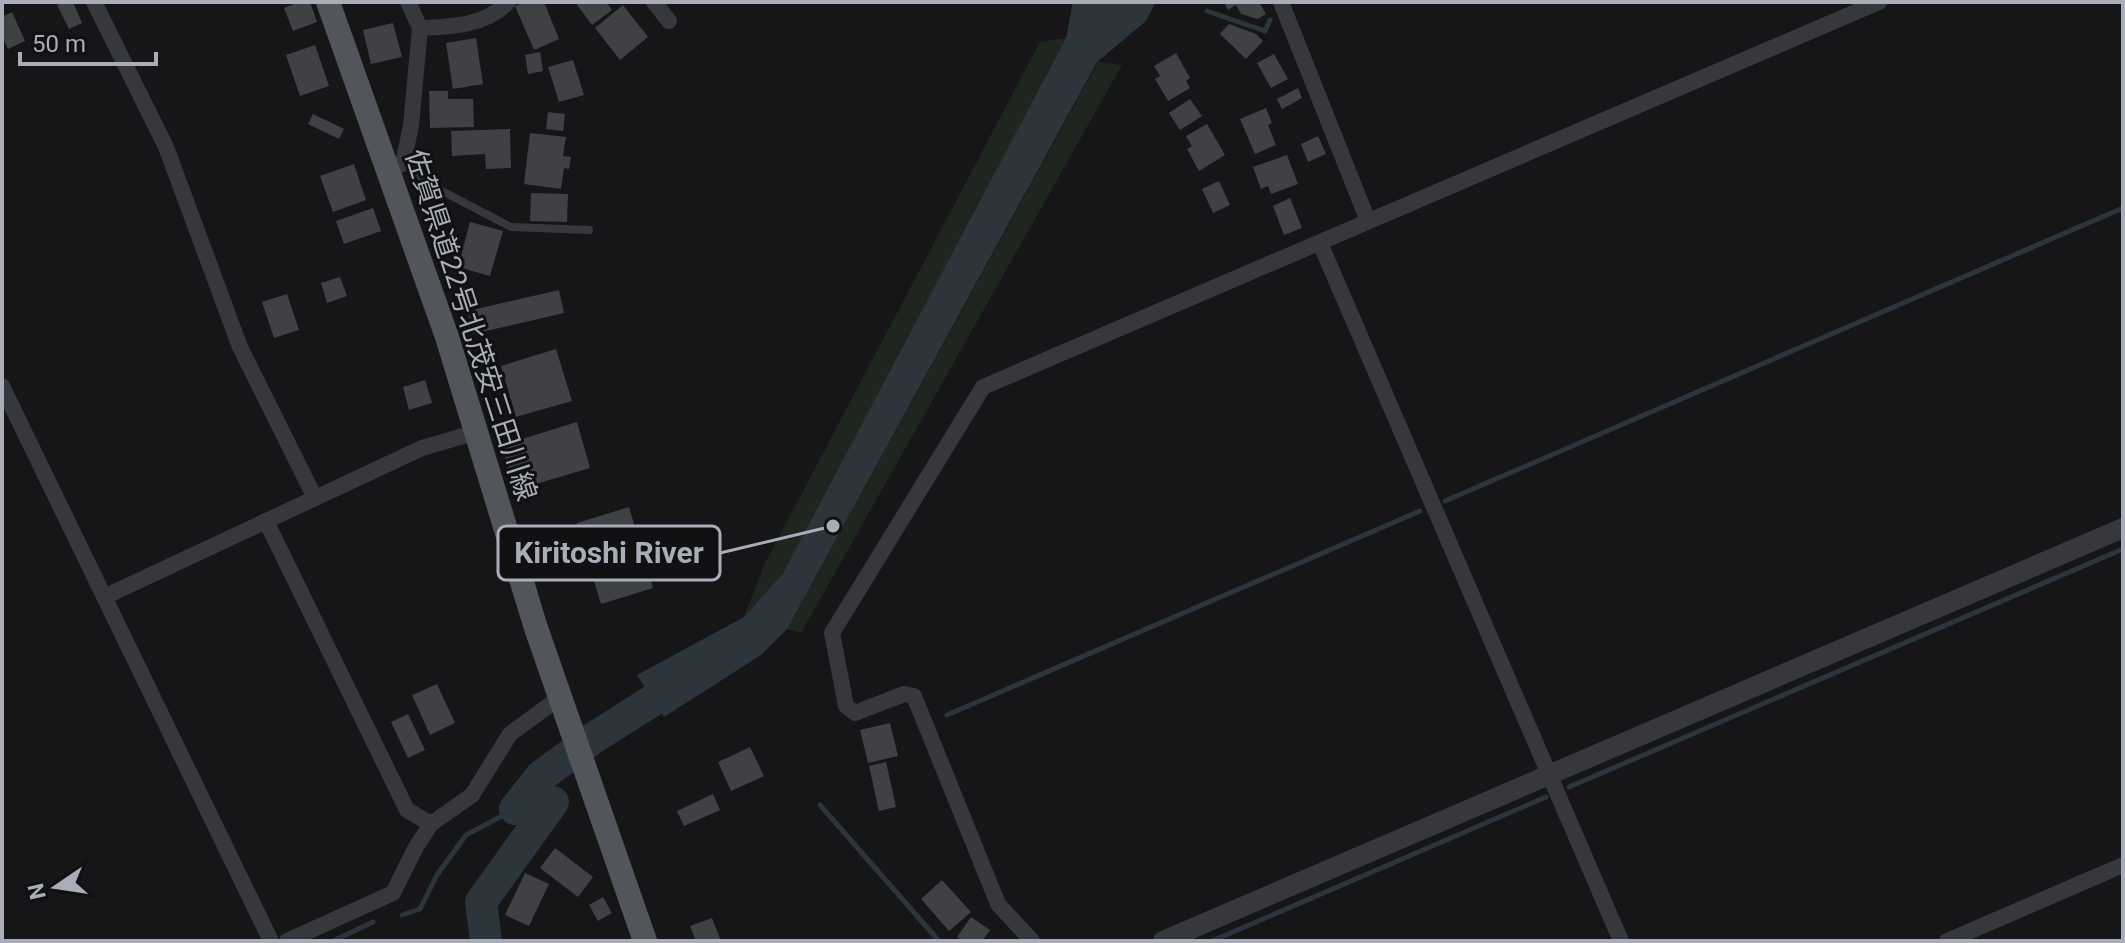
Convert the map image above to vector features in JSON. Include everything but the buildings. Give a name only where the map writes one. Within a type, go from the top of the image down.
[{"type":"main road","name":"佐賀県道22号北茂安三田川線","points":[[328,2],[396,167],[561,703],[645,941]]},
{"type":"street","points":[[94,2],[166,147],[240,347],[315,498]]},
{"type":"street","points":[[396,167],[411,126],[420,28],[408,2]]},
{"type":"street","points":[[420,28],[462,26],[501,10],[508,2]]},
{"type":"street","points":[[654,2],[669,21]]},
{"type":"street","points":[[1281,2],[1368,221]]},
{"type":"street","points":[[1032,941],[998,904],[914,696],[904,694],[855,713],[846,706],[832,633],[983,387],[1879,2]]},
{"type":"street","points":[[1320,243],[1621,941]]},
{"type":"street","points":[[2,386],[271,941]]},
{"type":"street","points":[[104,597],[422,448],[477,432]]},
{"type":"street","points":[[266,521],[407,810],[431,824]]},
{"type":"street","points":[[1163,941],[2123,528]]},
{"type":"street","points":[[287,941],[393,893],[431,824],[472,795],[510,734],[561,703]]},
{"type":"street","points":[[1947,941],[2123,865]]},
{"type":"lane","points":[[396,167],[511,227],[589,230]]},
{"type":"shaded area","points":[[1073,2],[1156,2],[1146,21],[1097,62],[787,629],[761,655],[664,717],[637,675],[744,617],[783,573],[1066,38]]},
{"type":"shaded area","points":[[1066,38],[783,573],[744,617],[764,565],[1040,42]]},
{"type":"shaded area","points":[[1098,62],[1122,65],[801,633],[787,629]]},
{"type":"waterway","points":[[1207,11],[1265,31],[1270,20]]},
{"type":"waterway","points":[[1445,501],[2123,208]]},
{"type":"waterway","points":[[947,715],[1420,511]]},
{"type":"waterway","points":[[1569,787],[2123,549]]},
{"type":"waterway","points":[[486,941],[481,902],[553,802],[515,809],[541,776],[592,739],[688,678]]},
{"type":"waterway","points":[[1212,941],[1546,797]]},
{"type":"waterway","points":[[820,805],[939,941]]},
{"type":"waterway","points":[[402,915],[420,909],[437,875],[466,835],[515,809]]},
{"type":"waterway","points":[[333,941],[373,922]]},
{"type":"place","name":"Kiritoshi River","points":[[833,526]]}]
